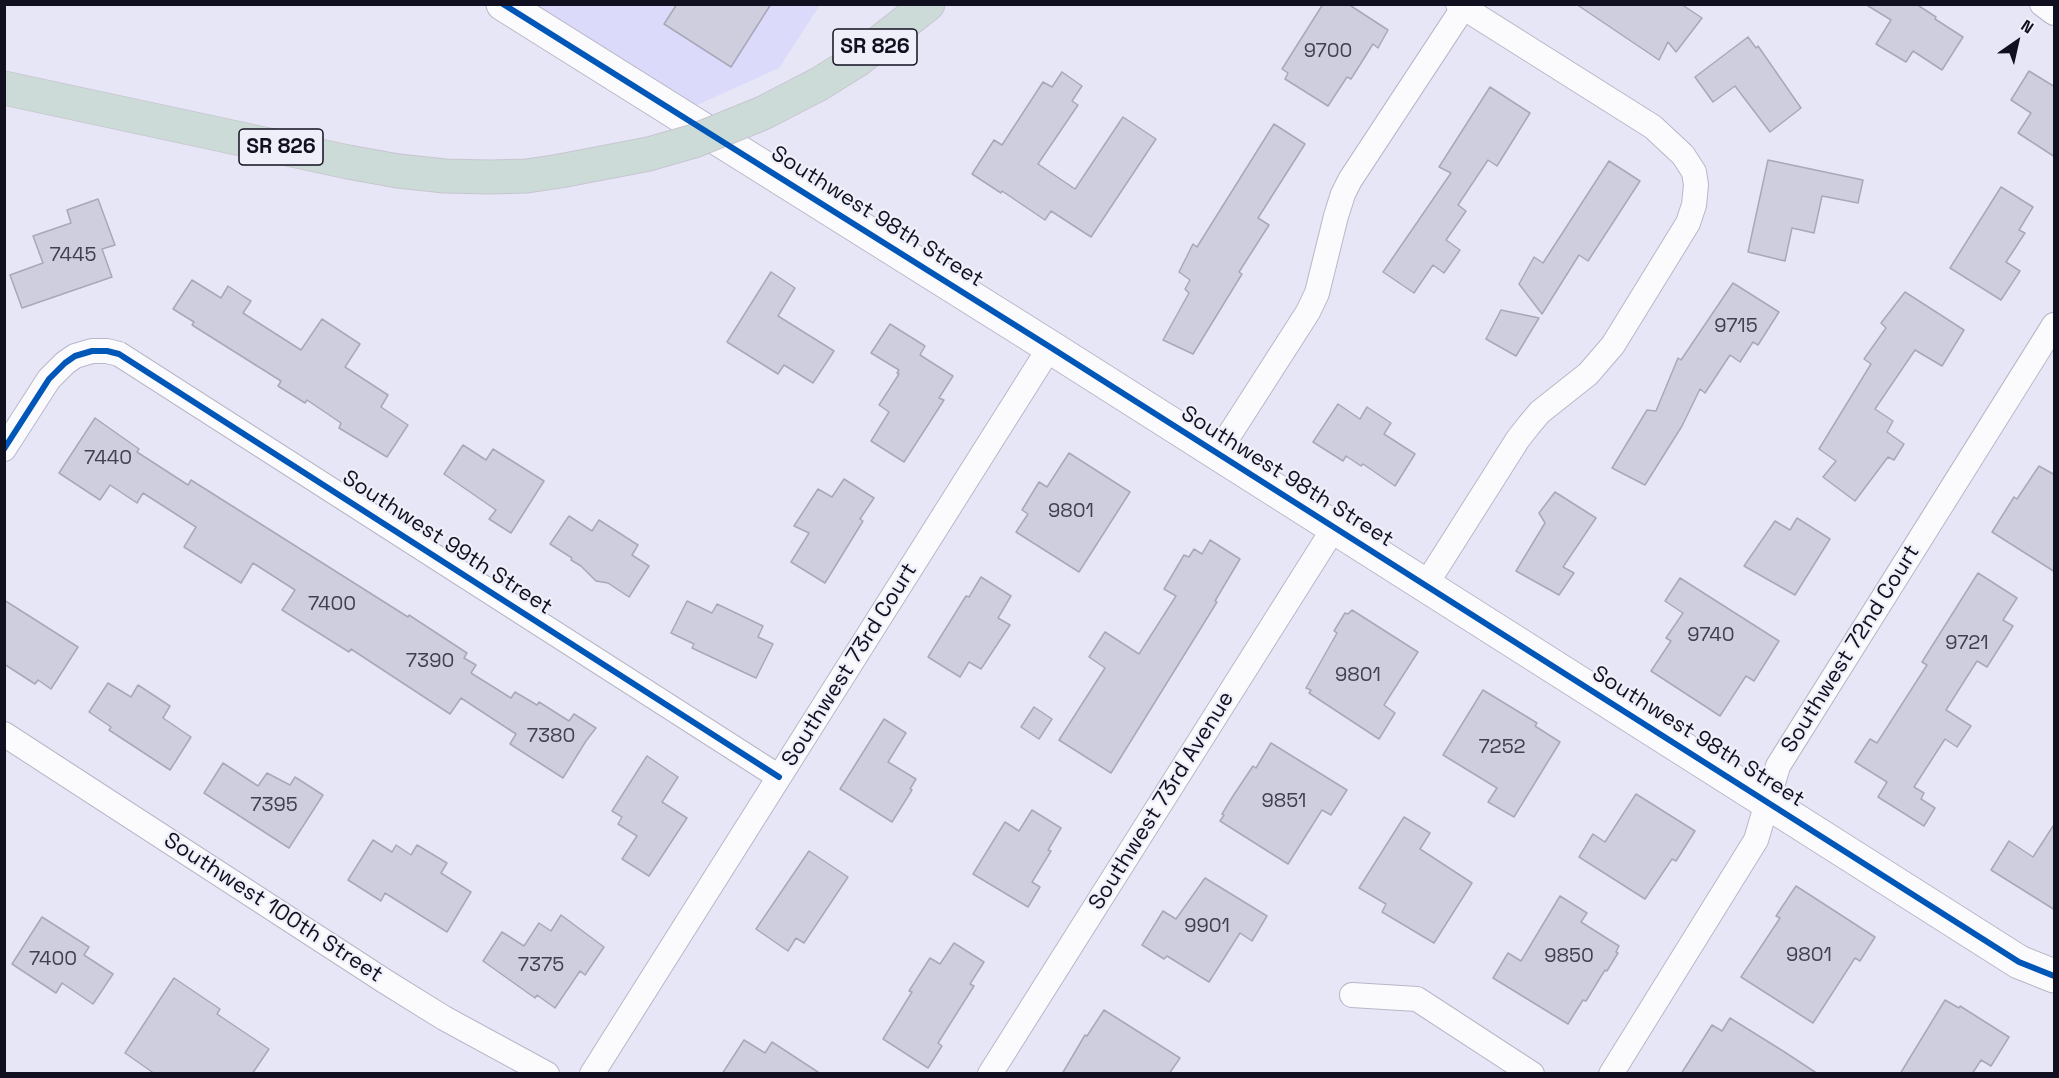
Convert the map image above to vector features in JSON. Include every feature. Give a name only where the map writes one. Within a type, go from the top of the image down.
[{"type":"highway","name":"SR 826","points":[[4,88],[398,171],[445,176],[527,176],[639,157],[694,141],[763,113],[819,84],[856,61],[928,4]]},
{"type":"street","name":"Southwest 98th Street","points":[[503,4],[1050,347],[2019,962],[2055,976]]},
{"type":"street","points":[[2042,4],[2055,13]]},
{"type":"street","points":[[1217,454],[1308,312],[1317,293],[1336,216],[1350,180],[1461,6],[1653,127],[1683,155],[1694,172],[1696,185],[1688,223],[1613,345],[1588,374],[1540,412],[1518,439],[1425,586]]},
{"type":"street","name":"Southwest 72nd Court","points":[[1611,1074],[1756,840],[1778,766],[2055,325]]},
{"type":"street","name":"Southwest 73rd Court","points":[[592,1074],[1050,347]]},
{"type":"street","name":"Southwest 99th Street","points":[[4,449],[52,375],[70,359],[92,351],[113,353],[130,360],[779,777]]},
{"type":"street","name":"Southwest 73rd Avenue","points":[[990,1074],[1334,528]]},
{"type":"street","name":"Southwest 100th Street","points":[[4,734],[410,997],[547,1074]]},
{"type":"street","name":"Southwest 98th Street","points":[[2019,962],[2023,972],[2055,997]]},
{"type":"street","points":[[1352,995],[1417,999],[1532,1074]]},
{"type":"shaded area","points":[[536,5],[820,5],[779,68],[695,106]]},
{"type":"building","points":[[677,4],[771,4],[731,67],[664,24]]},
{"type":"building","points":[[1323,4],[1348,4],[1388,30],[1378,48],[1373,44],[1351,79],[1347,77],[1328,106],[1285,79],[1288,73],[1282,69]]},
{"type":"building","points":[[1576,4],[1681,4],[1702,18],[1676,52],[1668,42],[1659,60]]},
{"type":"building","points":[[1865,4],[1916,4],[1963,37],[1942,70],[1913,51],[1906,62],[1876,44],[1891,20]]},
{"type":"building","points":[[1748,37],[1756,48],[1758,46],[1801,108],[1770,132],[1735,86],[1713,102],[1695,77]]},
{"type":"building","points":[[2029,71],[2055,87],[2055,157],[2018,133],[2031,113],[2011,100]]},
{"type":"building","points":[[1062,72],[1082,86],[1072,101],[1078,105],[1038,164],[1075,189],[1123,117],[1156,139],[1091,237],[1051,211],[1045,220],[972,174],[994,140],[1002,145],[1043,82],[1052,87]]},
{"type":"building","points":[[1490,87],[1530,113],[1497,166],[1488,160],[1458,205],[1466,211],[1446,240],[1460,250],[1444,273],[1433,265],[1414,293],[1383,272],[1451,173],[1439,167]]},
{"type":"building","points":[[1274,124],[1305,144],[1258,218],[1269,225],[1239,272],[1242,274],[1193,354],[1163,340],[1189,293],[1185,289],[1190,280],[1179,272],[1193,244],[1197,247]]},
{"type":"building","points":[[1768,160],[1863,180],[1858,203],[1822,196],[1814,233],[1792,228],[1785,261],[1748,252]]},
{"type":"building","points":[[1609,161],[1640,181],[1588,261],[1579,255],[1542,314],[1519,284],[1534,257],[1543,263]]},
{"type":"building","points":[[2001,187],[2033,207],[2019,230],[2025,233],[2006,262],[2020,271],[2001,300],[1950,268]]},
{"type":"building","points":[[98,199],[115,245],[102,249],[112,277],[22,308],[10,275],[43,263],[33,236],[71,223],[67,210]]},
{"type":"building","points":[[771,272],[795,288],[778,316],[834,351],[813,383],[784,365],[778,374],[727,342]]},
{"type":"building","points":[[192,280],[221,298],[228,286],[251,301],[243,313],[301,350],[322,319],[360,344],[345,367],[388,395],[381,407],[408,425],[387,457],[339,428],[341,423],[307,400],[305,403],[278,386],[281,381],[192,325],[194,322],[173,309]]},
{"type":"building","points":[[1733,283],[1779,312],[1758,345],[1753,342],[1740,362],[1730,355],[1705,393],[1700,389],[1682,426],[1645,485],[1612,468],[1647,410],[1656,411],[1678,358],[1681,360]]},
{"type":"building","points":[[1905,292],[1964,330],[1942,366],[1915,350],[1875,409],[1893,421],[1887,432],[1904,444],[1894,460],[1888,457],[1855,501],[1823,477],[1836,461],[1819,449],[1871,364],[1864,359],[1886,328],[1881,323]]},
{"type":"building","points":[[1501,310],[1539,318],[1516,356],[1486,339]]},
{"type":"building","points":[[890,324],[925,346],[920,355],[953,376],[939,398],[944,400],[904,462],[871,441],[889,412],[879,405],[899,374],[897,373],[899,370],[871,353]]},
{"type":"building","points":[[1338,404],[1360,419],[1367,407],[1391,423],[1384,434],[1415,454],[1395,486],[1363,464],[1361,466],[1346,456],[1343,461],[1313,442]]},
{"type":"building","points":[[95,418],[139,449],[137,452],[188,485],[191,480],[467,653],[464,658],[476,665],[471,673],[511,698],[515,692],[537,705],[539,702],[569,721],[574,714],[596,728],[563,778],[510,744],[516,734],[461,698],[450,714],[351,649],[349,652],[282,610],[295,590],[253,563],[241,583],[184,547],[196,527],[143,493],[137,503],[110,485],[100,500],[59,473]]},
{"type":"building","points":[[463,445],[486,460],[493,449],[544,481],[511,533],[489,519],[496,510],[444,474]]},
{"type":"building","points":[[1069,453],[1130,492],[1079,572],[1016,532],[1028,514],[1022,510],[1039,482],[1047,487]]},
{"type":"building","points":[[2039,466],[2055,475],[2055,572],[1992,532],[2014,497],[2017,499]]},
{"type":"building","points":[[844,479],[874,498],[860,519],[863,521],[825,583],[791,562],[809,533],[794,526],[818,489],[832,497]]},
{"type":"building","points":[[1555,492],[1596,518],[1563,567],[1574,573],[1559,595],[1516,571],[1545,523],[1539,513]]},
{"type":"building","points":[[569,516],[592,531],[599,520],[638,545],[632,555],[649,566],[629,597],[608,583],[596,581],[581,566],[571,560],[572,558],[550,544]]},
{"type":"building","points":[[1797,518],[1830,539],[1795,595],[1744,566],[1775,521],[1790,530]]},
{"type":"building","points":[[1210,540],[1240,559],[1215,601],[1217,602],[1111,773],[1059,740],[1105,668],[1089,657],[1105,632],[1139,654],[1176,596],[1164,589],[1184,555],[1189,557],[1194,549],[1202,554]]},
{"type":"building","points":[[1978,573],[2017,598],[2003,620],[2013,626],[1987,667],[1977,661],[1946,710],[1971,726],[1957,747],[1945,739],[1914,787],[1924,793],[1921,799],[1935,808],[1924,826],[1878,797],[1887,782],[1855,762],[1870,739],[1877,743],[1927,665],[1922,662]]},
{"type":"building","points":[[981,577],[1011,596],[998,618],[1010,625],[981,669],[969,662],[960,677],[928,657],[966,596],[969,597]]},
{"type":"building","points":[[1680,578],[1779,641],[1754,681],[1746,676],[1720,716],[1651,671],[1671,641],[1666,638],[1683,613],[1665,601]]},
{"type":"building","points":[[4,600],[78,647],[51,689],[38,680],[35,684],[4,664]]},
{"type":"building","points":[[687,601],[712,613],[717,604],[763,626],[758,637],[773,644],[756,678],[692,648],[694,644],[671,633]]},
{"type":"building","points":[[1352,610],[1418,652],[1384,705],[1395,713],[1379,739],[1309,693],[1311,690],[1306,688],[1337,633],[1334,631],[1345,613],[1348,614]]},
{"type":"building","points":[[108,683],[131,697],[138,685],[170,706],[163,718],[191,737],[170,770],[109,730],[111,727],[89,712]]},
{"type":"building","points":[[1483,690],[1537,723],[1535,726],[1560,742],[1514,817],[1488,802],[1497,788],[1443,755]]},
{"type":"building","points":[[1034,707],[1052,719],[1039,739],[1021,727]]},
{"type":"building","points":[[884,719],[906,733],[888,762],[916,779],[910,789],[912,790],[892,822],[840,789]]},
{"type":"building","points":[[1271,743],[1347,790],[1331,815],[1322,810],[1288,864],[1220,821],[1233,796],[1253,766],[1256,768]]},
{"type":"building","points":[[647,756],[678,777],[662,802],[687,818],[649,876],[622,859],[637,836],[618,824],[622,817],[612,811]]},
{"type":"building","points":[[223,763],[258,786],[267,773],[290,785],[295,777],[323,795],[289,848],[204,793]]},
{"type":"building","points":[[1636,794],[1695,831],[1676,861],[1672,859],[1645,899],[1579,857],[1593,834],[1605,842]]},
{"type":"building","points":[[1032,810],[1061,828],[1048,850],[1051,851],[1032,882],[1040,887],[1028,907],[973,874],[1005,822],[1019,831]]},
{"type":"building","points":[[1404,817],[1430,833],[1420,849],[1472,883],[1434,943],[1382,912],[1386,904],[1359,888]]},
{"type":"building","points":[[2055,823],[2055,910],[1991,870],[2009,841],[2033,857]]},
{"type":"building","points":[[373,840],[392,852],[396,845],[411,855],[417,845],[447,863],[441,873],[471,892],[447,932],[385,893],[381,901],[348,880]]},
{"type":"building","points":[[809,851],[848,877],[804,943],[796,938],[788,951],[756,929]]},
{"type":"building","points":[[1205,878],[1267,916],[1252,941],[1240,933],[1209,982],[1167,956],[1164,959],[1142,945],[1163,911],[1176,919]]},
{"type":"building","points":[[1796,886],[1875,937],[1860,961],[1855,958],[1813,1023],[1741,977],[1780,918],[1776,916]]},
{"type":"building","points":[[1560,896],[1587,913],[1581,922],[1619,946],[1616,952],[1618,953],[1607,971],[1605,970],[1586,1001],[1583,1000],[1568,1024],[1493,978],[1508,953],[1521,961]]},
{"type":"building","points":[[561,915],[604,947],[585,975],[580,971],[555,1008],[537,995],[535,998],[483,961],[502,932],[524,946],[539,923],[551,931]]},
{"type":"building","points":[[42,917],[89,947],[84,955],[113,974],[93,1004],[62,983],[56,993],[12,964]]},
{"type":"building","points":[[954,943],[984,962],[970,984],[974,986],[938,1043],[942,1046],[928,1068],[883,1039],[930,958],[940,964]]},
{"type":"building","points":[[174,978],[220,1009],[217,1014],[269,1049],[252,1074],[155,1074],[125,1053]]},
{"type":"building","points":[[1945,1000],[1959,1008],[1960,1006],[2009,1037],[1991,1066],[1981,1060],[1972,1074],[1900,1074]]},
{"type":"building","points":[[1104,1010],[1180,1058],[1169,1074],[1062,1074],[1085,1035],[1087,1036]]},
{"type":"building","points":[[1730,1018],[1818,1074],[1681,1074],[1712,1025],[1722,1031]]},
{"type":"building","points":[[744,1040],[765,1053],[772,1042],[821,1074],[722,1074]]},
{"type":"cycle path","points":[[503,4],[1050,347],[2019,962],[2054,976]]},
{"type":"cycle path","points":[[4,449],[49,379],[65,363],[75,356],[92,351],[119,354],[779,777]]}]
